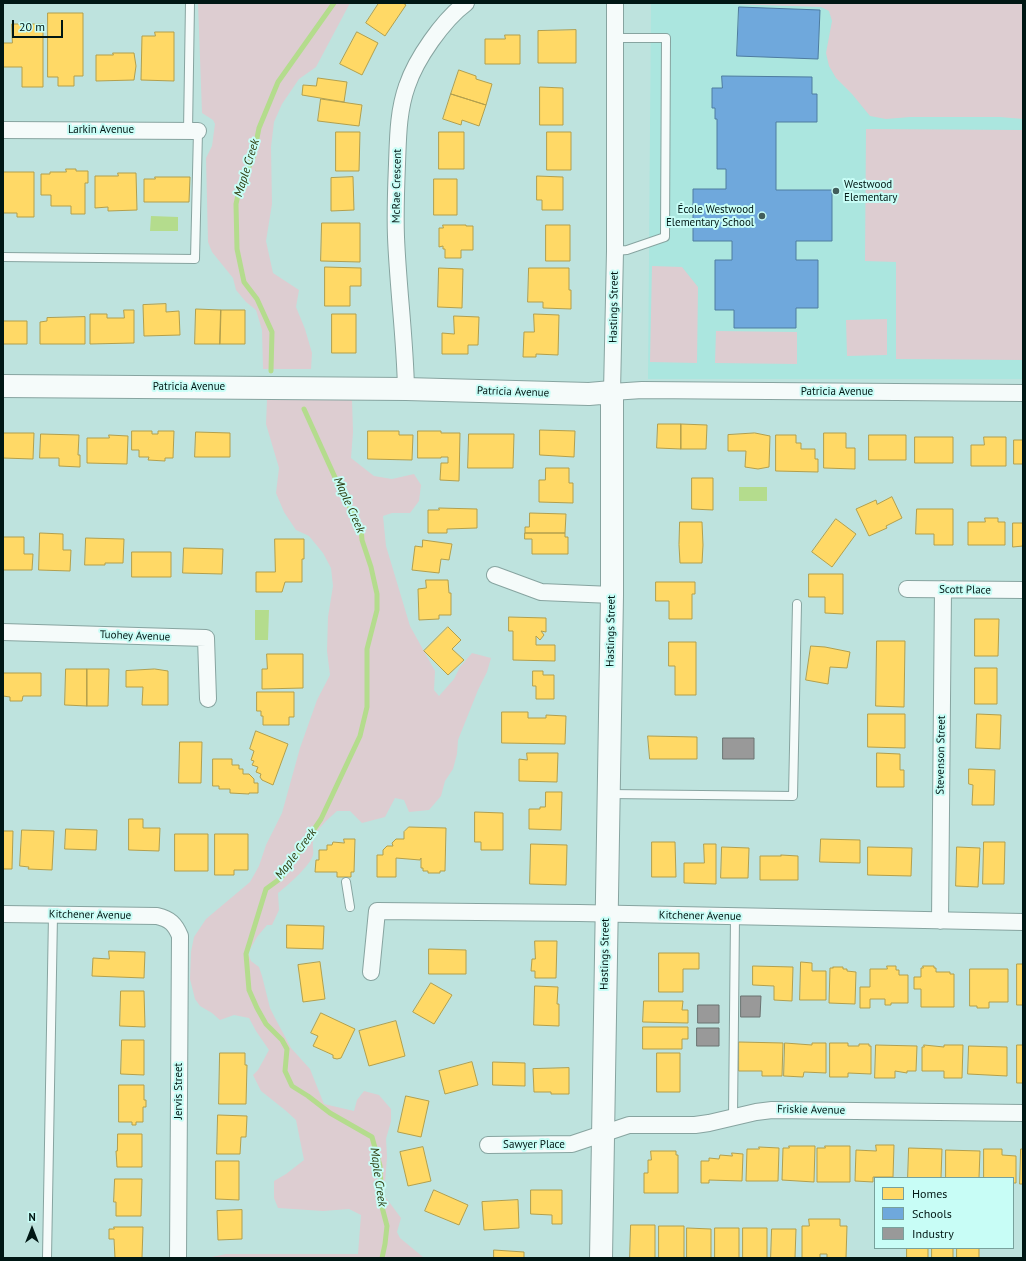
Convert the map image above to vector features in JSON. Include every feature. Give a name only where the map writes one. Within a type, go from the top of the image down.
[{"type":"street","name":"McRae Crescent","points":[[406,389],[395,211],[398,130],[402,104],[412,70],[422,54],[435,36],[466,3]]},
{"type":"street","name":"Hastings Street","points":[[601,1258],[612,595],[612,392],[615,251],[615,3]]},
{"type":"street","name":"Larkin Avenue","points":[[3,130],[193,131]]},
{"type":"street","name":"Patricia Avenue","points":[[3,386],[406,389],[588,394],[658,390],[1023,393]]},
{"type":"street","points":[[495,575],[541,592],[612,595]]},
{"type":"street","name":"Scott Place","points":[[907,590],[1023,590]]},
{"type":"street","name":"Stevenson Street","points":[[940,921],[943,590]]},
{"type":"street","name":"Tuohey Avenue","points":[[3,632],[206,638],[208,699]]},
{"type":"street","name":"Kitchener Avenue","points":[[371,972],[377,911],[1023,922]]},
{"type":"street","name":"Kitchener Avenue","points":[[3,914],[157,916],[170,920],[175,925]]},
{"type":"street","name":"Jervis Street","points":[[175,925],[180,936],[178,1258]]},
{"type":"street","name":"Friskie Avenue","points":[[602,1135],[629,1126],[695,1125],[772,1110],[1023,1113]]},
{"type":"street","name":"Sawyer Place","points":[[488,1145],[572,1144],[602,1135]]},
{"type":"lane","points":[[3,257],[195,259],[190,3]]},
{"type":"lane","points":[[615,38],[666,38],[666,54],[665,237],[627,250],[615,251]]},
{"type":"lane","points":[[608,794],[793,796],[797,604]]},
{"type":"lane","points":[[346,882],[350,907]]},
{"type":"lane","points":[[47,1258],[53,915]]},
{"type":"lane","points":[[733,1117],[735,917]]},
{"type":"shaded area","points":[[198,3],[350,3],[316,67],[299,79],[282,104],[274,122],[271,147],[272,204],[266,241],[273,273],[299,290],[296,307],[305,329],[312,353],[311,369],[263,369],[262,330],[256,310],[246,302],[236,290],[233,278],[212,252],[208,242],[206,158],[212,146],[215,124],[213,120],[202,113]]},
{"type":"shaded area","name":"Westwood Elementary","points":[[651,3],[1023,3],[1023,379],[648,379]]},
{"type":"shaded area","points":[[698,3],[1023,3],[1023,119],[1000,117],[910,117],[886,119],[870,116],[852,94],[836,78],[829,66],[826,53],[832,21],[829,11],[821,7]]},
{"type":"shaded area","points":[[866,129],[1023,130],[1023,360],[896,359],[896,262],[865,261]]},
{"type":"shaded area","points":[[151,216],[178,217],[178,231],[150,231]]},
{"type":"shaded area","points":[[652,266],[682,267],[698,287],[697,363],[650,362]]},
{"type":"shaded area","points":[[887,319],[887,355],[847,356],[846,320]]},
{"type":"shaded area","points":[[716,331],[797,332],[797,364],[715,363]]},
{"type":"shaded area","points":[[276,398],[352,400],[353,432],[351,458],[374,476],[392,479],[414,474],[421,485],[419,501],[410,513],[392,513],[383,516],[386,546],[410,626],[435,671],[434,690],[439,696],[454,679],[460,667],[472,653],[491,658],[487,672],[478,690],[458,740],[457,754],[453,769],[445,781],[441,796],[429,810],[409,812],[404,800],[395,798],[385,817],[362,823],[350,811],[337,811],[322,825],[314,837],[313,855],[308,864],[278,893],[279,910],[272,925],[267,925],[257,937],[248,953],[251,961],[259,967],[270,1008],[275,1018],[291,1048],[310,1069],[324,1104],[354,1111],[357,1100],[364,1091],[379,1095],[391,1109],[391,1121],[386,1139],[387,1157],[384,1195],[401,1218],[397,1232],[400,1238],[423,1257],[422,1258],[207,1258],[226,1254],[358,1254],[361,1215],[349,1209],[323,1211],[278,1208],[274,1198],[274,1181],[304,1160],[296,1120],[261,1091],[253,1075],[258,1070],[269,1050],[249,1018],[234,1015],[220,1020],[200,1006],[195,999],[190,979],[191,952],[194,937],[206,919],[250,882],[259,866],[266,845],[282,813],[300,748],[317,700],[330,675],[327,651],[328,617],[333,586],[331,568],[323,553],[309,536],[296,530],[284,512],[276,493],[279,468],[266,424],[267,400]]},
{"type":"shaded area","points":[[739,487],[767,487],[767,501],[739,501]]},
{"type":"shaded area","points":[[255,610],[269,610],[268,640],[255,640]]},
{"type":"building: Homes","points":[[379,3],[403,3],[406,5],[385,36],[366,23]]},
{"type":"building: Homes","points":[[48,13],[83,13],[83,76],[74,76],[74,86],[58,86],[58,77],[48,77]]},
{"type":"building: Homes","points":[[12,24],[43,24],[43,87],[22,87],[22,67],[3,67],[3,43],[12,43]]},
{"type":"building: Homes","points":[[576,30],[576,63],[538,63],[538,31]]},
{"type":"building: Homes","points":[[155,32],[174,32],[174,81],[141,80],[142,36],[155,36]]},
{"type":"building: Homes","points":[[357,32],[378,43],[362,75],[340,64]]},
{"type":"building: Homes","points":[[505,35],[520,35],[520,64],[485,64],[485,39],[505,39]]},
{"type":"building: Homes","points":[[113,53],[134,53],[136,66],[134,80],[96,81],[96,55],[113,55]]},
{"type":"building: Homes","points":[[459,70],[476,76],[476,79],[492,84],[486,105],[451,94]]},
{"type":"building: Homes","points":[[318,78],[347,82],[344,102],[302,95],[303,85],[316,86]]},
{"type":"building: Homes","points":[[540,87],[563,88],[563,125],[540,125]]},
{"type":"building: Homes","points":[[451,94],[486,105],[479,126],[462,120],[461,125],[443,119]]},
{"type":"building: Homes","points":[[321,99],[362,105],[359,126],[318,121]]},
{"type":"building: Homes","points":[[336,132],[360,132],[359,171],[336,171]]},
{"type":"building: Homes","points":[[439,132],[464,132],[464,169],[439,169]]},
{"type":"building: Homes","points":[[547,132],[571,132],[571,170],[547,170]]},
{"type":"building: Homes","points":[[66,169],[88,171],[88,183],[85,183],[85,214],[71,214],[71,206],[51,206],[51,195],[41,195],[41,174],[50,174],[50,172],[66,172]]},
{"type":"building: Homes","points":[[3,172],[34,172],[34,217],[17,217],[17,213],[3,213]]},
{"type":"building: Homes","points":[[118,173],[136,173],[137,210],[108,211],[108,207],[95,208],[95,176],[118,176]]},
{"type":"building: Homes","points":[[537,176],[563,177],[563,210],[542,210],[542,200],[537,200]]},
{"type":"building: Homes","points":[[155,177],[190,177],[189,202],[144,202],[144,179],[155,179]]},
{"type":"building: Homes","points":[[353,177],[354,210],[331,211],[331,178]]},
{"type":"building: Homes","points":[[434,179],[457,179],[457,215],[434,215]]},
{"type":"building: Homes","points":[[322,223],[360,223],[360,262],[321,261]]},
{"type":"building: Homes","points":[[443,225],[473,226],[473,250],[461,250],[461,258],[445,258],[445,249],[443,249],[443,246],[439,247],[439,228],[443,228]]},
{"type":"building: Homes","points":[[546,225],[570,225],[570,261],[546,261]]},
{"type":"building: Homes","points":[[325,267],[361,268],[361,286],[350,286],[350,306],[325,306]]},
{"type":"building: Homes","points":[[439,268],[463,269],[462,308],[438,307]]},
{"type":"building: Homes","points":[[529,268],[569,268],[571,309],[543,308],[543,302],[528,302]]},
{"type":"building: Homes","points":[[166,304],[166,312],[179,311],[180,335],[144,336],[143,305]]},
{"type":"building: Homes","points":[[196,309],[221,310],[220,344],[195,344]]},
{"type":"building: Homes","points":[[124,310],[134,310],[134,343],[90,344],[90,314],[107,314],[107,318],[124,318]]},
{"type":"building: Homes","points":[[221,310],[245,310],[245,344],[220,344]]},
{"type":"building: Homes","points":[[332,314],[356,314],[356,353],[332,353]]},
{"type":"building: Homes","points":[[534,314],[559,315],[558,355],[536,354],[536,357],[523,357],[524,332],[534,332]]},
{"type":"building: Homes","points":[[454,316],[479,317],[478,345],[468,345],[468,354],[442,354],[442,333],[454,334]]},
{"type":"building: Homes","points":[[85,317],[85,344],[40,344],[40,322],[47,321],[47,318]]},
{"type":"building: Homes","points":[[3,321],[27,321],[27,344],[3,344]]},
{"type":"building: Homes","points":[[658,424],[681,424],[681,449],[657,448]]},
{"type":"building: Homes","points":[[681,424],[707,425],[706,449],[681,449]]},
{"type":"building: Homes","points":[[540,430],[575,431],[574,457],[540,455]]},
{"type":"building: Homes","points":[[132,431],[152,431],[152,434],[158,434],[158,431],[174,431],[173,458],[165,458],[165,461],[148,460],[149,457],[139,457],[139,450],[132,450]]},
{"type":"building: Homes","points":[[368,431],[399,431],[399,435],[413,435],[412,460],[368,459]]},
{"type":"building: Homes","points":[[418,431],[460,433],[459,481],[440,480],[441,463],[448,463],[448,457],[418,458]]},
{"type":"building: Homes","points":[[196,432],[230,433],[230,457],[195,457]]},
{"type":"building: Homes","points":[[3,433],[34,433],[33,459],[3,458]]},
{"type":"building: Homes","points":[[755,433],[770,436],[769,467],[758,469],[745,467],[746,451],[728,451],[728,435]]},
{"type":"building: Homes","points":[[824,433],[846,433],[846,448],[855,448],[855,469],[824,468]]},
{"type":"building: Homes","points":[[41,434],[79,435],[78,455],[80,455],[80,467],[59,466],[59,458],[40,458]]},
{"type":"building: Homes","points":[[469,434],[514,434],[513,468],[468,468]]},
{"type":"building: Homes","points":[[109,435],[128,436],[127,464],[87,463],[87,438],[109,438]]},
{"type":"building: Homes","points":[[776,435],[796,435],[796,443],[801,443],[801,449],[815,449],[815,459],[818,459],[818,472],[776,471]]},
{"type":"building: Homes","points":[[869,435],[906,435],[906,460],[869,460]]},
{"type":"building: Homes","points":[[915,437],[953,437],[953,463],[915,463]]},
{"type":"building: Homes","points":[[984,437],[1006,437],[1006,466],[971,466],[971,445],[984,445]]},
{"type":"building: Homes","points":[[1014,440],[1023,440],[1023,464],[1014,464]]},
{"type":"building: Homes","points":[[546,468],[569,468],[569,483],[573,483],[573,503],[539,502],[539,480],[545,480]]},
{"type":"building: Homes","points":[[692,478],[713,478],[713,510],[692,509]]},
{"type":"building: Homes","points":[[892,497],[902,518],[886,526],[887,528],[869,536],[856,509],[876,500],[877,504]]},
{"type":"building: Homes","points":[[439,508],[477,509],[477,528],[447,529],[447,533],[428,533],[428,510],[439,510]]},
{"type":"building: Homes","points":[[917,509],[953,509],[953,545],[934,545],[934,534],[916,534]]},
{"type":"building: Homes","points":[[530,513],[566,514],[565,533],[525,533],[525,527],[529,527]]},
{"type":"building: Homes","points":[[985,518],[998,518],[998,522],[1005,522],[1005,545],[968,545],[968,522],[985,522]]},
{"type":"building: Homes","points":[[836,519],[856,534],[832,567],[812,552]]},
{"type":"building: Homes","points":[[680,522],[702,522],[702,563],[680,563]]},
{"type":"building: Homes","points":[[1013,523],[1023,523],[1023,546],[1013,547]]},
{"type":"building: Homes","points":[[40,533],[63,534],[63,550],[71,550],[70,571],[39,570]]},
{"type":"building: Homes","points":[[525,533],[565,533],[565,537],[568,537],[568,554],[532,554],[532,539],[525,539]]},
{"type":"building: Homes","points":[[3,537],[24,537],[24,554],[33,554],[32,570],[3,570]]},
{"type":"building: Homes","points":[[86,538],[124,539],[123,563],[85,565]]},
{"type":"building: Homes","points":[[275,539],[304,539],[302,582],[285,582],[282,592],[256,592],[256,572],[275,572]]},
{"type":"building: Homes","points":[[423,540],[452,544],[449,560],[441,559],[439,573],[412,570],[415,546],[422,547]]},
{"type":"building: Homes","points":[[184,548],[223,549],[222,574],[183,573]]},
{"type":"building: Homes","points":[[132,552],[171,552],[171,577],[132,577]]},
{"type":"building: Homes","points":[[809,574],[843,574],[843,614],[825,613],[825,597],[809,597]]},
{"type":"building: Homes","points":[[426,580],[448,580],[449,593],[451,593],[451,615],[439,615],[439,619],[419,620],[418,589],[426,588]]},
{"type":"building: Homes","points":[[656,582],[695,582],[695,594],[692,594],[692,619],[669,619],[669,601],[656,601]]},
{"type":"building: Homes","points":[[509,617],[546,618],[546,632],[541,631],[544,635],[540,640],[536,636],[536,645],[555,645],[555,661],[513,660],[513,631],[509,631]]},
{"type":"building: Homes","points":[[975,619],[999,619],[998,656],[975,656]]},
{"type":"building: Homes","points":[[448,627],[461,640],[452,649],[464,660],[448,675],[424,651]]},
{"type":"building: Homes","points":[[877,641],[905,641],[904,707],[876,706]]},
{"type":"building: Homes","points":[[669,642],[696,642],[696,695],[675,695],[675,666],[669,666]]},
{"type":"building: Homes","points":[[811,646],[850,652],[847,668],[830,667],[828,684],[806,680]]},
{"type":"building: Homes","points":[[267,654],[303,654],[303,688],[262,689],[262,669],[267,669]]},
{"type":"building: Homes","points":[[975,668],[997,668],[997,704],[975,704]]},
{"type":"building: Homes","points":[[66,669],[87,669],[87,706],[65,705]]},
{"type":"building: Homes","points":[[87,669],[109,669],[108,706],[87,706]]},
{"type":"building: Homes","points":[[155,669],[168,671],[168,705],[142,705],[143,687],[126,687],[126,671]]},
{"type":"building: Homes","points":[[533,671],[543,671],[543,675],[554,675],[554,699],[536,699],[536,686],[533,686]]},
{"type":"building: Homes","points":[[3,673],[41,673],[41,696],[23,696],[22,701],[10,701],[10,697],[3,696]]},
{"type":"building: Homes","points":[[257,692],[294,692],[294,717],[289,717],[289,725],[263,725],[263,716],[261,716],[261,711],[257,711]]},
{"type":"building: Homes","points":[[502,712],[528,712],[528,718],[546,718],[546,715],[566,716],[565,744],[502,743]]},
{"type":"building: Homes","points":[[868,714],[905,714],[905,748],[868,747]]},
{"type":"building: Homes","points":[[977,714],[1001,715],[1000,749],[976,748]]},
{"type":"building: Homes","points":[[256,731],[288,744],[273,785],[262,780],[260,777],[261,774],[256,772],[258,767],[252,765],[254,761],[251,760],[254,751],[250,749]]},
{"type":"building: Homes","points":[[648,736],[697,737],[697,759],[650,759]]},
{"type":"building: Homes","points":[[180,742],[202,742],[201,783],[179,783]]},
{"type":"building: Homes","points":[[527,753],[558,753],[557,782],[519,781],[519,759],[527,760]]},
{"type":"building: Homes","points":[[877,753],[900,754],[900,770],[904,770],[904,787],[877,787]]},
{"type":"building: Homes","points":[[213,759],[232,759],[232,765],[239,765],[239,769],[243,769],[243,774],[249,774],[254,779],[254,783],[258,783],[258,793],[230,793],[230,789],[219,789],[219,786],[213,786]]},
{"type":"building: Homes","points":[[969,769],[995,770],[994,805],[972,805],[973,785],[969,784]]},
{"type":"building: Homes","points":[[546,792],[562,792],[561,830],[529,829],[529,809],[540,809],[540,807],[545,807]]},
{"type":"building: Homes","points":[[475,812],[503,813],[503,850],[481,850],[481,842],[475,842]]},
{"type":"building: Homes","points":[[129,819],[143,819],[143,828],[160,828],[159,851],[129,850]]},
{"type":"building: Homes","points":[[409,827],[446,828],[445,871],[440,871],[440,873],[428,873],[428,871],[423,871],[423,868],[421,868],[421,858],[420,860],[396,858],[396,877],[377,877],[377,855],[383,855],[383,850],[387,846],[393,846],[392,843],[396,839],[404,839],[404,832]]},
{"type":"building: Homes","points":[[66,829],[97,830],[96,850],[65,849]]},
{"type":"building: Homes","points":[[22,830],[54,831],[52,870],[28,869],[29,867],[20,866]]},
{"type":"building: Homes","points":[[3,831],[13,831],[12,869],[3,869]]},
{"type":"building: Homes","points":[[175,834],[208,834],[208,871],[175,871]]},
{"type":"building: Homes","points":[[215,834],[248,834],[248,870],[234,870],[234,875],[215,875]]},
{"type":"building: Homes","points":[[344,839],[355,839],[354,872],[351,872],[351,877],[337,877],[337,872],[315,872],[316,860],[319,860],[319,850],[327,850],[327,845],[332,845],[333,842],[344,843]]},
{"type":"building: Homes","points":[[821,839],[860,840],[860,863],[820,862]]},
{"type":"building: Homes","points":[[652,842],[675,842],[676,877],[652,877]]},
{"type":"building: Homes","points":[[984,842],[1005,842],[1004,884],[983,884]]},
{"type":"building: Homes","points":[[531,844],[567,845],[566,885],[530,884]]},
{"type":"building: Homes","points":[[704,844],[716,844],[716,884],[684,883],[684,863],[704,863]]},
{"type":"building: Homes","points":[[722,847],[749,848],[748,878],[721,878]]},
{"type":"building: Homes","points":[[868,847],[912,848],[911,876],[868,875]]},
{"type":"building: Homes","points":[[957,847],[980,848],[978,887],[956,886]]},
{"type":"building: Homes","points":[[760,856],[798,856],[798,880],[760,880]]},
{"type":"building: Homes","points":[[287,925],[324,926],[323,949],[287,948]]},
{"type":"building: Homes","points":[[535,941],[557,941],[556,978],[535,978],[535,971],[531,971],[532,959],[535,959]]},
{"type":"building: Homes","points":[[429,949],[466,950],[466,974],[429,974]]},
{"type":"building: Homes","points":[[109,951],[145,952],[144,978],[92,976],[93,958],[109,959]]},
{"type":"building: Homes","points":[[659,953],[699,953],[699,969],[683,969],[683,992],[659,992]]},
{"type":"building: Homes","points":[[320,962],[325,999],[303,1002],[298,965]]},
{"type":"building: Homes","points":[[801,962],[812,963],[812,971],[826,971],[826,1000],[800,1000]]},
{"type":"building: Homes","points":[[1017,964],[1023,964],[1023,1005],[1017,1005]]},
{"type":"building: Homes","points":[[753,966],[793,967],[792,1001],[774,1000],[774,986],[753,985]]},
{"type":"building: Homes","points":[[887,966],[896,966],[896,970],[899,970],[899,975],[908,975],[908,1003],[891,1003],[891,1005],[885,1005],[885,999],[870,999],[870,1008],[860,1008],[860,987],[870,987],[870,969],[887,969]]},
{"type":"building: Homes","points":[[923,966],[934,966],[934,968],[936,968],[936,972],[950,972],[950,974],[954,974],[954,1007],[921,1007],[921,989],[914,989],[914,977],[921,977],[921,968],[923,968]]},
{"type":"building: Homes","points":[[843,967],[843,969],[847,969],[847,971],[856,972],[855,1004],[829,1003],[830,968]]},
{"type":"building: Homes","points":[[970,969],[1008,969],[1008,1002],[989,1002],[989,1008],[977,1008],[977,1006],[970,1006]]},
{"type":"building: Homes","points":[[431,983],[452,995],[434,1024],[413,1012]]},
{"type":"building: Homes","points":[[535,986],[558,987],[557,1004],[559,1004],[559,1026],[534,1025]]},
{"type":"building: Homes","points":[[121,991],[144,991],[145,1027],[120,1026]]},
{"type":"building: Homes","points":[[644,1001],[683,1001],[682,1010],[688,1010],[688,1023],[643,1022]]},
{"type":"building: Homes","points":[[321,1013],[355,1029],[341,1058],[333,1058],[333,1055],[313,1046],[318,1036],[311,1033]]},
{"type":"building: Homes","points":[[396,1021],[405,1056],[369,1066],[359,1031]]},
{"type":"building: Homes","points":[[643,1027],[688,1027],[688,1039],[682,1039],[682,1049],[643,1049]]},
{"type":"building: Homes","points":[[122,1040],[144,1040],[144,1075],[121,1074]]},
{"type":"building: Homes","points":[[739,1042],[783,1043],[782,1076],[762,1076],[762,1071],[739,1071]]},
{"type":"building: Homes","points":[[785,1043],[812,1045],[812,1043],[826,1043],[826,1073],[804,1072],[803,1077],[784,1076]]},
{"type":"building: Homes","points":[[830,1043],[848,1043],[848,1046],[869,1044],[869,1046],[871,1046],[871,1074],[848,1073],[848,1077],[830,1077]]},
{"type":"building: Homes","points":[[876,1045],[917,1046],[916,1071],[907,1071],[907,1073],[895,1071],[895,1078],[875,1078]]},
{"type":"building: Homes","points":[[924,1045],[944,1047],[944,1045],[963,1045],[962,1078],[944,1078],[944,1071],[922,1071],[922,1047],[924,1047]]},
{"type":"building: Homes","points":[[1017,1045],[1023,1045],[1023,1083],[1017,1083]]},
{"type":"building: Homes","points":[[969,1046],[1007,1047],[1007,1076],[968,1074]]},
{"type":"building: Homes","points":[[220,1053],[245,1053],[245,1065],[247,1065],[246,1104],[219,1104]]},
{"type":"building: Homes","points":[[657,1053],[680,1053],[680,1092],[657,1092]]},
{"type":"building: Homes","points":[[472,1062],[478,1085],[445,1094],[439,1071]]},
{"type":"building: Homes","points":[[493,1062],[525,1063],[525,1086],[493,1085]]},
{"type":"building: Homes","points":[[569,1068],[569,1094],[534,1092],[533,1069]]},
{"type":"building: Homes","points":[[119,1085],[144,1085],[144,1100],[146,1100],[146,1107],[143,1107],[143,1122],[136,1122],[136,1125],[132,1125],[132,1122],[119,1122]]},
{"type":"building: Homes","points":[[406,1096],[429,1101],[421,1137],[398,1132]]},
{"type":"building: Homes","points":[[218,1115],[247,1116],[246,1137],[241,1137],[240,1154],[217,1154]]},
{"type":"building: Homes","points":[[118,1134],[142,1134],[142,1167],[117,1167],[116,1151]]},
{"type":"building: Homes","points":[[876,1145],[894,1145],[893,1177],[873,1177],[873,1182],[855,1181],[856,1150],[876,1151]]},
{"type":"building: Homes","points":[[789,1146],[815,1146],[814,1182],[782,1180],[783,1148],[789,1148]]},
{"type":"building: Homes","points":[[825,1146],[850,1146],[850,1182],[817,1182],[817,1148],[825,1148]]},
{"type":"building: Homes","points":[[423,1147],[431,1181],[408,1186],[400,1152]]},
{"type":"building: Homes","points":[[759,1147],[779,1148],[778,1181],[746,1181],[747,1149],[759,1149]]},
{"type":"building: Homes","points":[[909,1148],[942,1149],[941,1177],[908,1177]]},
{"type":"building: Homes","points":[[984,1149],[1002,1149],[1002,1155],[1016,1156],[1016,1183],[1014,1183],[1014,1177],[984,1177]]},
{"type":"building: Homes","points":[[1021,1149],[1023,1149],[1023,1184],[1020,1184]]},
{"type":"building: Homes","points":[[946,1150],[980,1151],[979,1177],[946,1177]]},
{"type":"building: Homes","points":[[651,1151],[676,1151],[676,1155],[678,1155],[678,1193],[644,1193],[644,1173],[648,1173],[648,1160],[651,1160]]},
{"type":"building: Homes","points":[[732,1153],[743,1154],[742,1181],[709,1180],[709,1183],[701,1183],[701,1161],[709,1161],[709,1158],[719,1159],[720,1155],[732,1156]]},
{"type":"building: Homes","points":[[216,1161],[239,1161],[239,1200],[216,1199]]},
{"type":"building: Homes","points":[[115,1179],[142,1179],[141,1216],[116,1216],[116,1202],[114,1202]]},
{"type":"building: Homes","points":[[434,1190],[468,1205],[459,1225],[425,1211]]},
{"type":"building: Homes","points":[[531,1190],[562,1190],[562,1224],[552,1224],[552,1215],[531,1214]]},
{"type":"building: Homes","points":[[518,1200],[519,1228],[484,1230],[482,1202]]},
{"type":"building: Homes","points":[[242,1210],[242,1239],[218,1240],[217,1211]]},
{"type":"building: Homes","points":[[809,1219],[840,1219],[840,1226],[847,1226],[846,1258],[827,1258],[827,1254],[820,1254],[820,1258],[802,1258],[802,1226],[809,1226]]},
{"type":"building: Homes","points":[[631,1225],[655,1225],[655,1258],[630,1258]]},
{"type":"building: Homes","points":[[659,1226],[684,1226],[684,1258],[659,1258]]},
{"type":"building: Homes","points":[[114,1227],[143,1227],[142,1258],[115,1258],[114,1239],[109,1239],[109,1229],[114,1229]]},
{"type":"building: Homes","points":[[687,1228],[711,1229],[711,1258],[687,1258]]},
{"type":"building: Homes","points":[[715,1228],[739,1228],[739,1258],[715,1258]]},
{"type":"building: Homes","points":[[743,1228],[767,1228],[767,1258],[743,1258]]},
{"type":"building: Homes","points":[[772,1229],[796,1229],[795,1258],[771,1258]]},
{"type":"building: Homes","points":[[907,1249],[928,1249],[928,1258],[907,1258]]},
{"type":"building: Homes","points":[[932,1249],[953,1249],[953,1258],[932,1258]]},
{"type":"building: Homes","points":[[957,1249],[979,1249],[979,1258],[957,1258]]},
{"type":"building: Homes","points":[[494,1250],[524,1252],[524,1258],[494,1258]]},
{"type":"building: Schools","points":[[739,7],[820,10],[818,59],[737,56]]},
{"type":"building: Schools","name":"École Westwood Elementary School","points":[[722,76],[812,77],[812,94],[817,94],[817,122],[776,122],[776,190],[832,190],[832,241],[796,241],[796,260],[818,260],[818,308],[796,308],[796,328],[734,328],[734,310],[715,310],[715,260],[732,260],[732,241],[693,241],[693,189],[726,189],[726,169],[717,169],[717,119],[715,119],[715,108],[712,108],[712,88],[722,88]]},
{"type":"building: Industry","points":[[723,738],[754,738],[754,759],[723,759]]},
{"type":"building: Industry","points":[[741,996],[761,996],[760,1017],[741,1017]]},
{"type":"building: Industry","points":[[698,1005],[719,1005],[719,1023],[698,1023]]},
{"type":"building: Industry","points":[[697,1028],[719,1028],[719,1046],[697,1046]]},
{"type":"waterway","name":"Maple Creek","points":[[271,371],[272,332],[257,299],[244,282],[237,249],[236,204],[240,186],[253,158],[259,128],[278,82],[334,3]]},
{"type":"waterway","name":"Maple Creek","points":[[304,409],[343,495],[361,528],[362,540],[371,567],[377,594],[377,610],[367,649],[367,707],[360,736],[321,819],[281,878],[266,889],[246,954],[249,990],[266,1024],[282,1040],[287,1049],[285,1071],[292,1086],[330,1113],[372,1137],[380,1166],[382,1207],[387,1226],[382,1258]]},
{"type":"place","name":"Westwood Elementary","points":[[836,191]]},
{"type":"place","name":"École Westwood Elementary School","points":[[762,216]]}]
